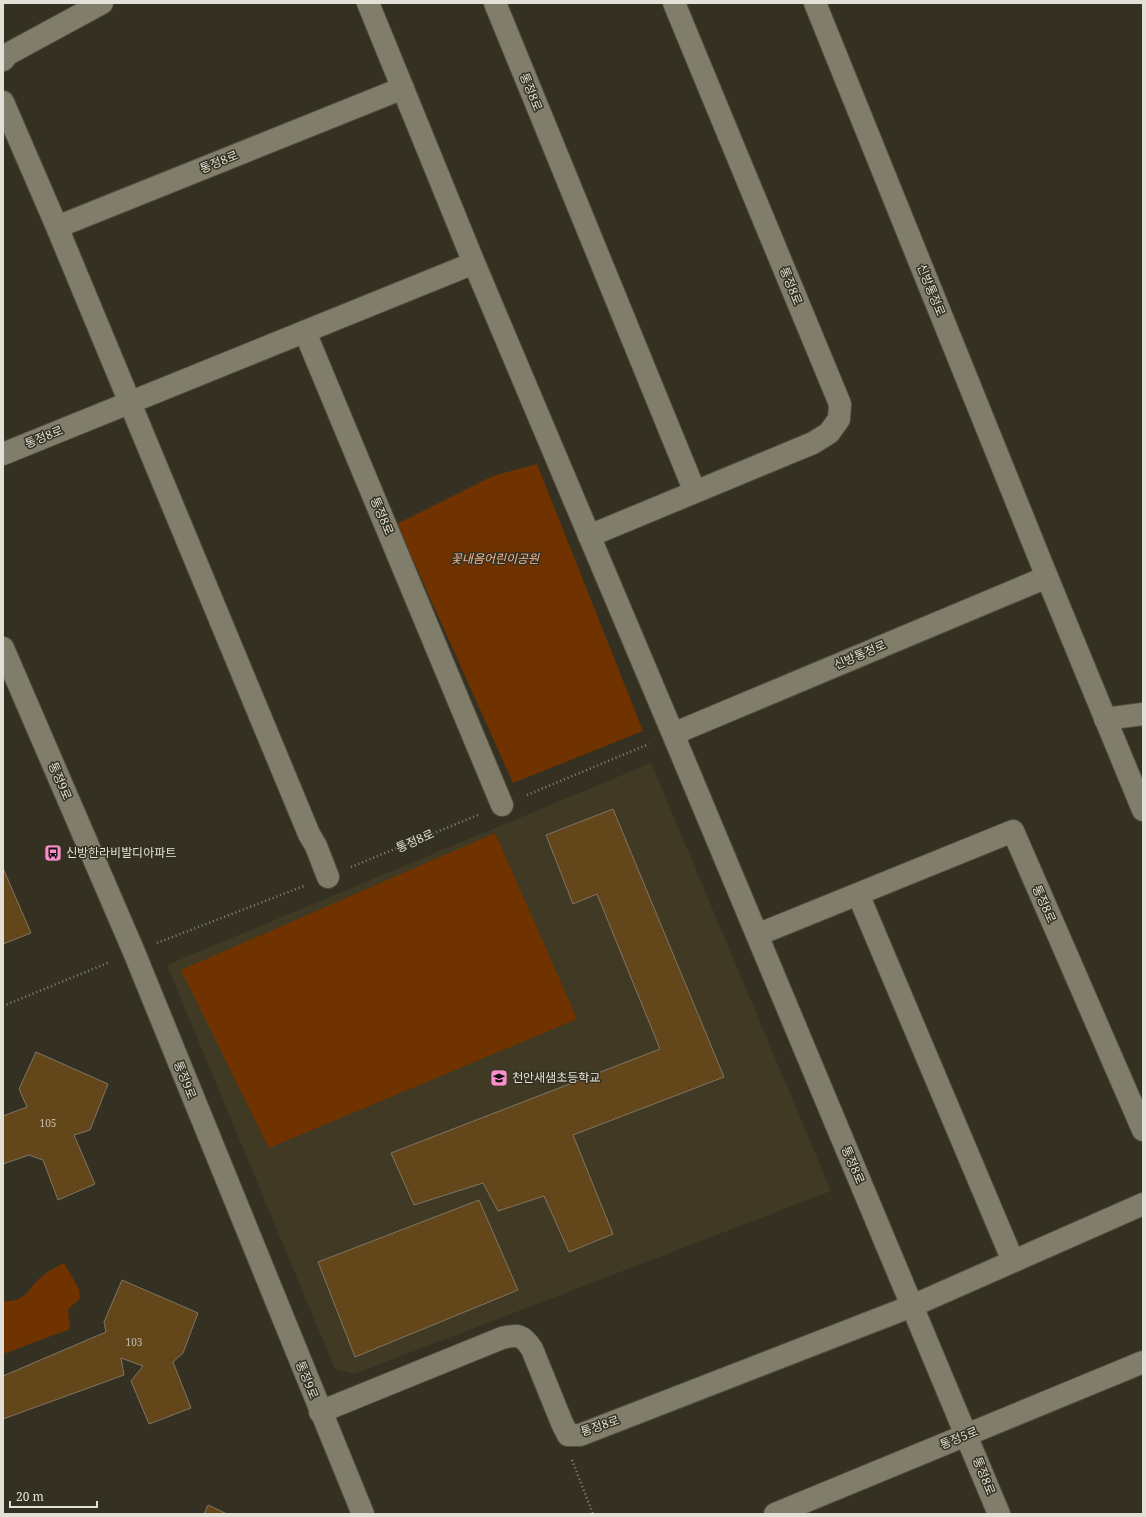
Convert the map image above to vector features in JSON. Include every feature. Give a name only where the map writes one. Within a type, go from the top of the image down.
[{"type":"street","points":[[3,60],[8,54],[102,3]]},
{"type":"street","name":"통정8로","points":[[368,3],[474,263],[673,734],[999,1514]]},
{"type":"street","name":"통정8로","points":[[494,3],[695,492]]},
{"type":"street","name":"통정8로","points":[[589,536],[813,443],[829,433],[839,419],[840,404],[674,3]]},
{"type":"street","name":"신방통정로","points":[[815,3],[1047,577],[1143,810]]},
{"type":"street","name":"통정8로","points":[[56,227],[403,88]]},
{"type":"street","points":[[3,102],[328,877]]},
{"type":"street","name":"통정8로","points":[[3,454],[474,263]]},
{"type":"street","name":"통정8로","points":[[305,332],[502,804]]},
{"type":"street","name":"신방통정로","points":[[673,734],[1047,577]]},
{"type":"street","name":"통정9로","points":[[3,648],[134,952],[320,1412],[363,1514]]},
{"type":"street","points":[[1105,719],[1143,714]]},
{"type":"street","name":"통정8로","points":[[757,935],[1013,831],[1143,1130]]},
{"type":"street","points":[[858,894],[1013,1262]]},
{"type":"street","name":"통정8로","points":[[320,1412],[502,1338],[515,1335],[526,1339],[532,1349],[568,1435],[580,1435],[912,1306],[1143,1204]]},
{"type":"street","name":"통정5로","points":[[775,1514],[1143,1362]]},
{"type":"path","points":[[502,804],[673,734]]},
{"type":"path","name":"통정8로","points":[[3,1006],[134,952],[328,877],[502,804]]},
{"type":"path","points":[[568,1435],[570,1455],[593,1514]]},
{"type":"shaded area","name":"천안새샘초등학교","points":[[651,763],[831,1191],[354,1374],[335,1369],[167,965]]},
{"type":"green space","name":"꽃내음어린이공원","points":[[537,464],[643,731],[513,783],[397,524],[493,476]]},
{"type":"green space","points":[[495,833],[577,1019],[269,1148],[181,970]]},
{"type":"green space","points":[[64,1263],[79,1289],[80,1299],[68,1309],[70,1329],[3,1354],[3,1301],[16,1300],[20,1298],[28,1292],[42,1276]]},
{"type":"building","points":[[613,809],[724,1077],[573,1135],[613,1234],[569,1252],[544,1196],[498,1211],[483,1183],[414,1205],[391,1153],[660,1049],[597,894],[573,904],[546,835]]},
{"type":"building","points":[[3,868],[31,933],[3,944]]},
{"type":"building","points":[[36,1052],[108,1084],[90,1130],[74,1135],[95,1184],[58,1200],[43,1160],[29,1155],[3,1164],[3,1116],[27,1107],[19,1089]]},
{"type":"building","points":[[479,1200],[518,1290],[355,1357],[318,1262]]},
{"type":"building","points":[[122,1280],[198,1313],[183,1353],[173,1362],[191,1408],[149,1424],[131,1381],[143,1366],[121,1358],[124,1375],[3,1419],[3,1376],[106,1332],[104,1322]]},
{"type":"building","points":[[208,1505],[227,1514],[204,1514]]},
{"type":"place","name":"신방한라비발디아파트","points":[[53,853]]},
{"type":"place","name":"천안새샘초등학교","points":[[499,1078]]}]
